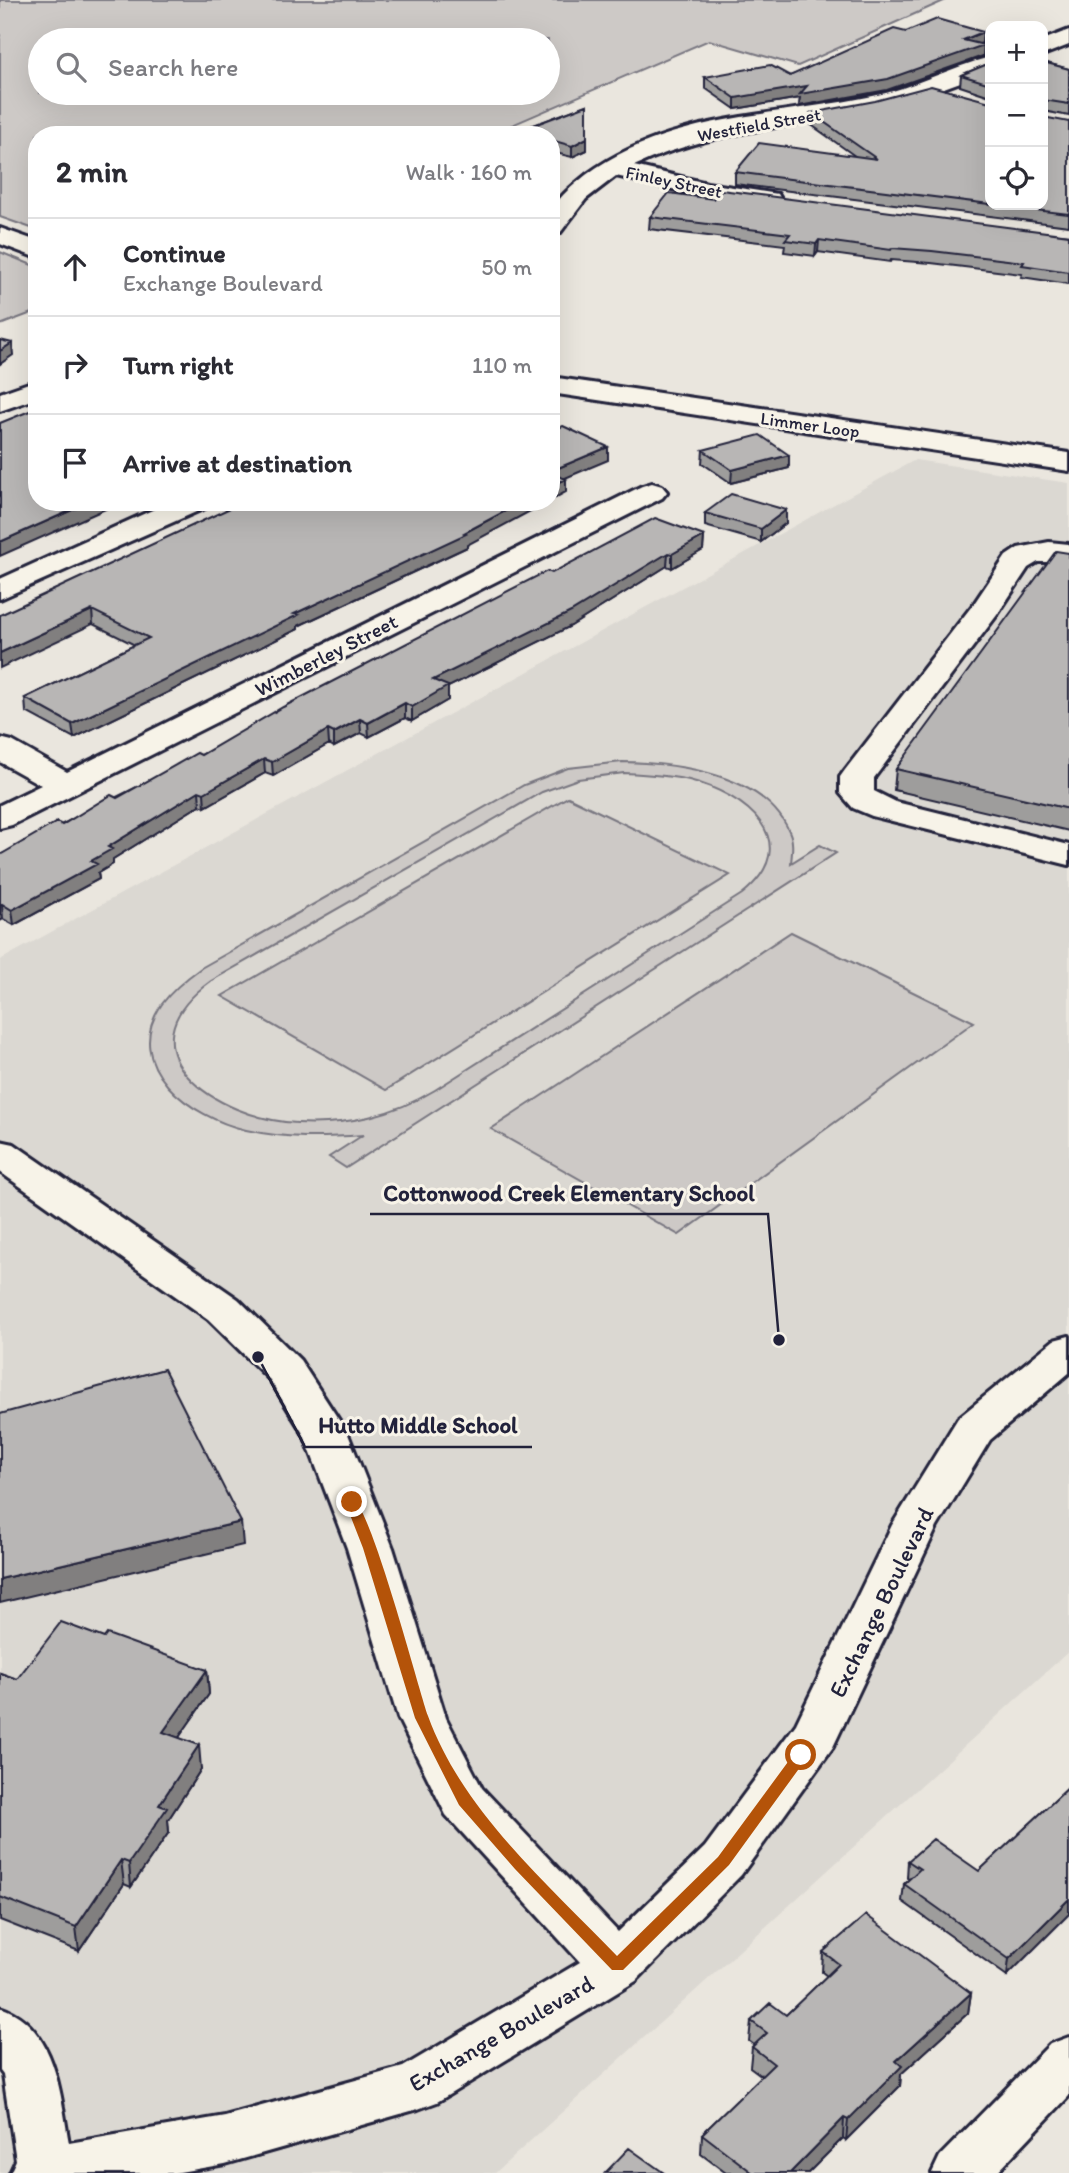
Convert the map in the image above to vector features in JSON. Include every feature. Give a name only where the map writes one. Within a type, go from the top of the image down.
[{"type":"street","points":[[1048,46],[1069,37]]},
{"type":"street","name":"Westfield Street","points":[[560,214],[570,199],[613,168],[637,155],[699,134],[842,110],[933,87],[985,66]]},
{"type":"street","points":[[933,87],[964,97]]},
{"type":"street","name":"Finley Street","points":[[613,168],[707,190],[788,202]]},
{"type":"street","points":[[0,235],[28,246]]},
{"type":"street","name":"Limmer Loop","points":[[560,386],[1069,462]]},
{"type":"street","points":[[0,403],[28,392]]},
{"type":"street","name":"Wimberley Street","points":[[0,818],[652,492]]},
{"type":"street","points":[[0,590],[175,511]]},
{"type":"street","points":[[1069,553],[1049,551],[1029,554],[1017,562],[986,608],[857,777],[857,793],[865,801],[884,809],[1069,855]]},
{"type":"street","points":[[0,748],[66,785]]},
{"type":"street","points":[[0,1153],[223,1309],[285,1370],[326,1434],[370,1548],[422,1718],[464,1801],[617,1966]]},
{"type":"street","name":"Exchange Boulevard","points":[[38,2173],[225,2140],[418,2086],[617,1966],[723,1861],[816,1734],[915,1525],[974,1429],[1069,1350]]},
{"type":"street","points":[[0,2029],[29,2068],[46,2172]]},
{"type":"street","points":[[960,2173],[1069,2060]]},
{"type":"shaded area","points":[[0,0],[946,0],[798,66],[709,40],[560,104],[560,28],[28,28],[28,105],[558,105],[510,126],[28,126],[28,227],[0,217]]},
{"type":"shaded area","points":[[0,252],[28,263],[28,314],[0,325]]},
{"type":"shaded area","points":[[915,460],[1069,483],[1069,1651],[495,2173],[0,2173],[0,960]]},
{"type":"shaded area","points":[[622,762],[644,763],[692,769],[717,776],[740,784],[760,796],[777,812],[791,835],[791,863],[820,845],[836,853],[346,1168],[329,1157],[363,1135],[305,1137],[246,1130],[204,1114],[168,1086],[155,1068],[149,1048],[151,1027],[162,1004],[175,989],[201,968],[524,785],[568,768]],"holes":[[[624,773],[689,780],[730,796],[748,809],[761,823],[769,839],[769,856],[761,875],[742,894],[435,1090],[386,1112],[333,1123],[297,1123],[267,1119],[237,1109],[209,1095],[188,1077],[175,1056],[172,1032],[184,1007],[211,981],[542,792],[578,779]]]},
{"type":"shaded area","points":[[568,797],[730,875],[386,1090],[222,996]]},
{"type":"shaded area","points":[[791,932],[974,1022],[679,1235],[491,1129]]},
{"type":"building","points":[[937,19],[983,32],[963,40],[984,45],[888,79],[800,94],[807,86],[735,98],[705,77],[770,65],[790,76],[894,29],[906,32]]},
{"type":"building","points":[[1048,63],[1069,69],[1069,104],[1048,101]]},
{"type":"building","points":[[985,65],[985,82],[961,75]]},
{"type":"building","points":[[931,86],[985,101],[985,203],[735,172],[759,143],[877,159],[811,113],[875,101]]},
{"type":"building","points":[[587,105],[587,138],[572,146],[560,143],[560,126],[531,126]]},
{"type":"building","points":[[1048,118],[1069,122],[1069,214],[1035,210],[1048,210]]},
{"type":"building","points":[[721,190],[1069,235],[1069,272],[1022,265],[1024,262],[932,251],[891,250],[819,240],[816,244],[785,240],[790,234],[650,217],[669,193],[713,199]]},
{"type":"building","points":[[0,340],[12,343],[0,351]]},
{"type":"building","points":[[28,412],[28,511],[70,511],[0,542],[0,423]]},
{"type":"building","points":[[563,426],[608,447],[560,467],[560,427]]},
{"type":"building","points":[[760,435],[789,455],[732,470],[703,450]]},
{"type":"building","points":[[731,494],[786,510],[761,529],[705,513]]},
{"type":"building","points":[[224,511],[505,511],[464,533],[466,534],[294,614],[298,615],[72,724],[25,698],[149,638],[92,610],[0,653],[0,615]]},
{"type":"building","points":[[655,518],[704,536],[672,554],[668,553],[571,612],[433,680],[448,686],[412,707],[405,703],[368,723],[360,719],[334,733],[328,730],[272,762],[264,759],[204,793],[199,791],[108,847],[112,849],[91,861],[97,864],[12,910],[0,905],[0,855],[57,822],[62,825],[111,795],[117,798],[197,753],[201,755],[283,707],[547,571],[552,573]]},
{"type":"building","points":[[1056,551],[1069,553],[1069,809],[896,769]]},
{"type":"building","points":[[164,1369],[241,1522],[0,1579],[0,1414]]},
{"type":"building","points":[[61,1622],[104,1638],[107,1634],[207,1670],[163,1732],[199,1745],[159,1805],[167,1808],[129,1863],[121,1860],[76,1927],[0,1897],[0,1673],[17,1679]]},
{"type":"building","points":[[1069,1787],[1069,1899],[1009,1959],[904,1884],[920,1869],[908,1861],[933,1839],[979,1871]]},
{"type":"building","points":[[866,1915],[971,1993],[896,2061],[902,2066],[848,2120],[844,2118],[790,2173],[753,2173],[702,2134],[774,2064],[752,2047],[767,2033],[751,2021],[770,2003],[786,2015],[839,1964],[823,1952]]},
{"type":"building","points":[[629,2148],[664,2173],[605,2173]]},
{"type":"place","name":"Cottonwood Creek Elementary School","points":[[779,1340]]},
{"type":"place","name":"Hutto Middle School","points":[[258,1357]]},
{"type":"route","points":[[352,1502],[370,1548],[422,1718],[464,1801],[617,1966],[723,1861],[801,1755]]}]
